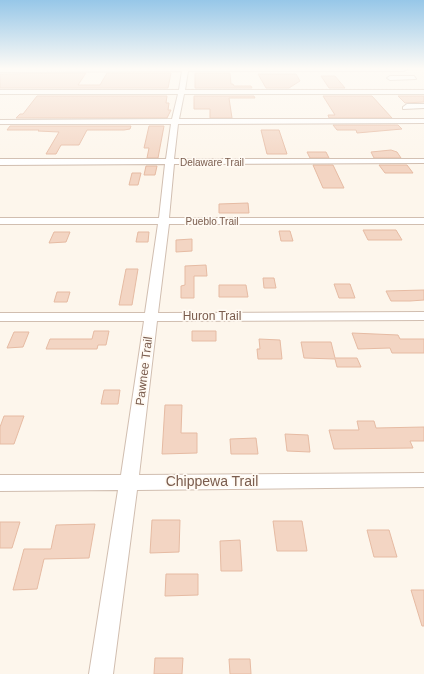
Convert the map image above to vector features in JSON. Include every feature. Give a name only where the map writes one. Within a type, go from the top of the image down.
[{"type":"street","name":"Pawnee Trail","points":[[101,674],[130,482],[164,221],[170,162],[181,100]]},
{"type":"street","points":[[405,108],[407,106],[424,106]]},
{"type":"street","points":[[0,122],[424,121]]},
{"type":"street","name":"Delaware Trail","points":[[0,162],[424,161]]},
{"type":"street","name":"Pueblo Trail","points":[[0,221],[424,221]]},
{"type":"street","name":"Huron Trail","points":[[0,317],[424,316]]},
{"type":"street","name":"Chippewa Trail","points":[[0,483],[424,480]]},
{"type":"building","points":[[34,100],[166,100],[166,103],[169,103],[168,110],[171,110],[167,118],[16,118],[20,114],[23,114]]},
{"type":"building","points":[[194,100],[229,100],[232,118],[210,118],[210,109],[194,109]]},
{"type":"building","points":[[326,100],[376,100],[392,118],[329,118],[328,115],[335,115]]},
{"type":"building","points":[[402,100],[424,100],[424,102],[405,103]]},
{"type":"building","points":[[333,125],[398,125],[402,129],[357,133],[356,130],[337,130]]},
{"type":"building","points":[[10,126],[131,126],[130,129],[124,130],[87,130],[79,145],[61,145],[56,154],[46,154],[59,132],[38,131],[39,130],[7,130]]},
{"type":"building","points":[[149,126],[164,126],[158,158],[147,158],[149,148],[144,148]]},
{"type":"building","points":[[261,130],[279,130],[287,154],[267,154]]},
{"type":"building","points":[[391,150],[397,152],[401,158],[374,158],[371,152]]},
{"type":"building","points":[[307,152],[326,152],[329,158],[310,158]]},
{"type":"building","points":[[313,165],[333,165],[344,188],[323,188]]},
{"type":"building","points":[[379,165],[407,165],[413,173],[385,173]]},
{"type":"building","points":[[146,166],[157,166],[155,175],[144,175]]},
{"type":"building","points":[[132,173],[141,173],[138,185],[129,185]]},
{"type":"building","points":[[248,203],[249,213],[219,213],[219,204]]},
{"type":"building","points":[[363,230],[396,230],[402,240],[368,240]]},
{"type":"building","points":[[279,231],[290,231],[293,241],[281,241]]},
{"type":"building","points":[[54,232],[70,232],[66,242],[49,243]]},
{"type":"building","points":[[138,232],[149,232],[148,242],[136,242]]},
{"type":"building","points":[[192,239],[192,251],[176,252],[176,240]]},
{"type":"building","points":[[206,265],[207,276],[194,276],[194,298],[181,298],[181,286],[185,285],[185,266]]},
{"type":"building","points":[[126,269],[138,269],[132,305],[119,305]]},
{"type":"building","points":[[263,278],[274,278],[276,288],[264,288]]},
{"type":"building","points":[[334,284],[350,284],[355,298],[339,298]]},
{"type":"building","points":[[219,285],[246,285],[248,297],[219,297]]},
{"type":"building","points":[[424,290],[424,300],[410,301],[391,301],[386,291]]},
{"type":"building","points":[[57,292],[70,292],[67,302],[54,302]]},
{"type":"building","points":[[94,331],[109,331],[106,345],[98,345],[97,349],[46,349],[50,339],[92,339]]},
{"type":"building","points":[[192,331],[216,331],[216,341],[192,341]]},
{"type":"building","points":[[14,332],[29,332],[23,347],[7,348]]},
{"type":"building","points":[[352,333],[398,335],[400,339],[424,339],[424,353],[392,353],[390,348],[358,349]]},
{"type":"building","points":[[259,339],[280,340],[282,359],[258,359],[257,349],[260,349]]},
{"type":"building","points":[[301,342],[331,342],[335,358],[357,358],[361,367],[337,367],[335,359],[304,358]]},
{"type":"building","points":[[104,390],[120,390],[118,404],[101,404]]},
{"type":"building","points":[[165,405],[182,405],[181,433],[197,433],[197,453],[162,454]]},
{"type":"building","points":[[4,416],[24,416],[14,444],[0,444],[0,427]]},
{"type":"building","points":[[357,421],[374,421],[376,428],[424,427],[424,441],[410,441],[413,448],[334,449],[329,430],[359,430]]},
{"type":"building","points":[[285,434],[308,435],[310,452],[287,451]]},
{"type":"building","points":[[256,438],[258,454],[231,454],[230,439]]},
{"type":"building","points":[[152,520],[180,520],[179,552],[150,553]]},
{"type":"building","points":[[273,521],[302,521],[307,551],[277,551]]},
{"type":"building","points":[[0,522],[20,522],[12,548],[0,548]]},
{"type":"building","points":[[95,524],[89,558],[44,559],[37,589],[13,590],[24,549],[51,549],[56,525]]},
{"type":"building","points":[[367,530],[389,530],[397,557],[374,557]]},
{"type":"building","points":[[240,540],[242,571],[221,571],[220,541]]},
{"type":"building","points":[[166,574],[198,574],[198,595],[165,596]]},
{"type":"building","points":[[411,590],[424,590],[424,626],[422,626]]},
{"type":"building","points":[[155,658],[183,658],[182,674],[154,674]]},
{"type":"building","points":[[229,659],[250,659],[251,674],[230,674]]}]
